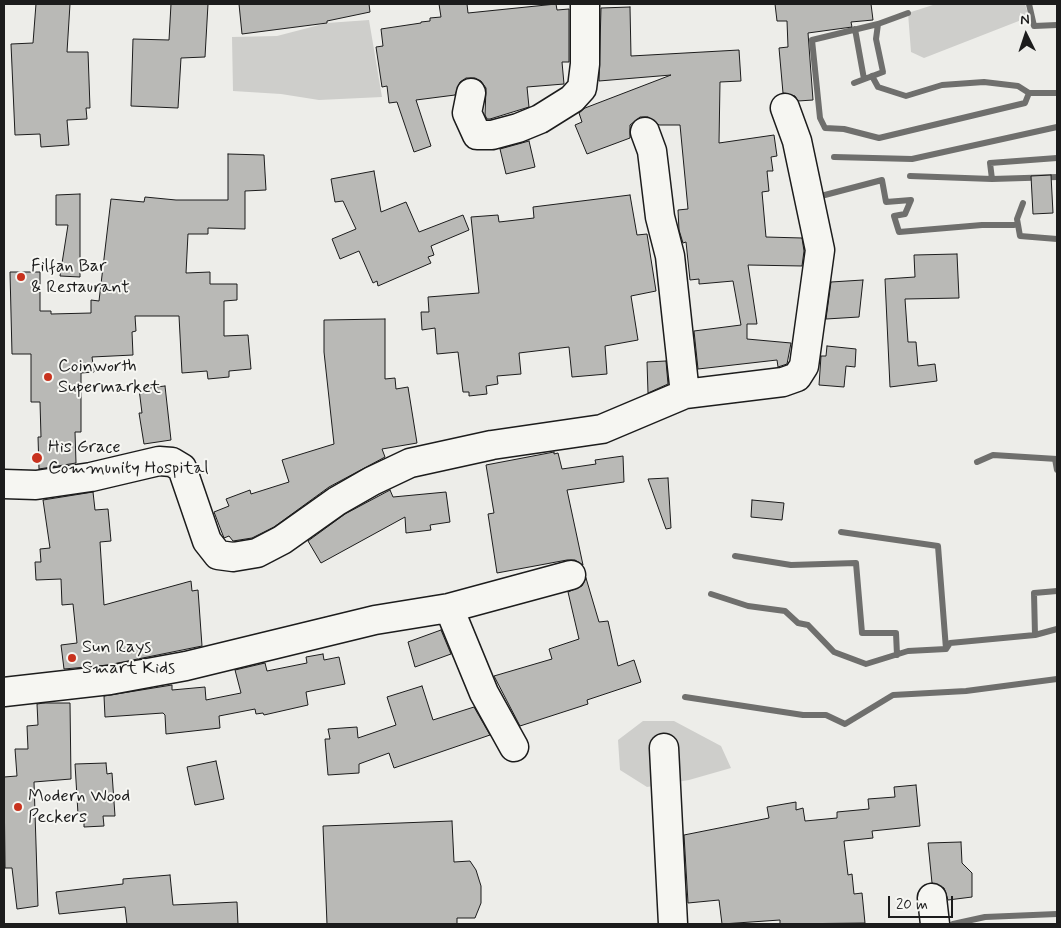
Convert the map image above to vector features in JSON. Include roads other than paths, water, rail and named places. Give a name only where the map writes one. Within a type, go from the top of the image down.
[{"type":"street","points":[[471,93],[467,113],[477,135],[492,135],[532,122],[572,99],[582,88],[585,64],[585,4]]},
{"type":"street","points":[[4,484],[36,485],[91,477],[159,461],[172,462],[182,468],[207,540],[218,554],[233,557],[257,553],[282,540],[337,501],[372,481],[410,463],[492,445],[602,429],[685,394],[783,382],[797,377],[804,366],[820,250],[797,142],[785,108]]},
{"type":"street","points":[[645,132],[652,151],[660,217],[670,256],[685,394]]},
{"type":"street","points":[[4,692],[110,680],[176,667],[375,620],[449,608],[571,575]]},
{"type":"street","points":[[449,608],[484,693],[514,747]]},
{"type":"street","points":[[664,748],[673,924]]},
{"type":"street","points":[[932,898],[935,924]]},
{"type":"waterway","points":[[1029,4],[1034,26],[1057,25]]},
{"type":"waterway","points":[[908,13],[878,24],[812,40],[820,118],[825,128],[844,129],[879,138],[1025,103],[1029,93],[1057,93]]},
{"type":"waterway","points":[[854,83],[883,72],[876,39],[878,24]]},
{"type":"waterway","points":[[855,29],[864,79]]},
{"type":"waterway","points":[[872,76],[878,87],[906,96],[942,85],[984,82],[1018,86],[1029,93]]},
{"type":"waterway","points":[[834,157],[912,159],[1057,127]]},
{"type":"waterway","points":[[992,179],[990,163],[1057,158]]},
{"type":"waterway","points":[[910,176],[992,179],[1057,177]]},
{"type":"waterway","points":[[821,196],[882,180],[886,202],[911,200],[905,214],[894,216],[899,232],[982,225],[1014,225]]},
{"type":"waterway","points":[[1023,203],[1017,219],[1020,236],[1057,239]]},
{"type":"waterway","points":[[977,462],[993,455],[1057,459]]},
{"type":"waterway","points":[[1055,459],[1057,470]]},
{"type":"waterway","points":[[841,532],[938,546],[946,649]]},
{"type":"waterway","points":[[735,556],[791,565],[856,563],[862,633],[896,633],[897,655]]},
{"type":"waterway","points":[[1035,635],[1034,593],[1057,591]]},
{"type":"waterway","points":[[711,594],[748,606],[785,611],[798,623],[808,625],[834,652],[866,664],[908,651],[946,649],[950,643],[1035,635],[1057,629]]},
{"type":"waterway","points":[[685,697],[803,715],[826,715],[845,724],[893,695],[966,691],[1057,679]]},
{"type":"waterway","points":[[953,924],[985,917],[1057,914]]},
{"type":"place","name":"Filfan Bar & Restaurant","points":[[21,277]]},
{"type":"place","name":"Coinworth Supermarket","points":[[48,377]]},
{"type":"place","name":"His Grace Community Hospital","points":[[37,458]]},
{"type":"place","name":"Sun Rays Smart Kids","points":[[72,658]]},
{"type":"place","name":"Modern Wood Peckers","points":[[18,807]]}]
